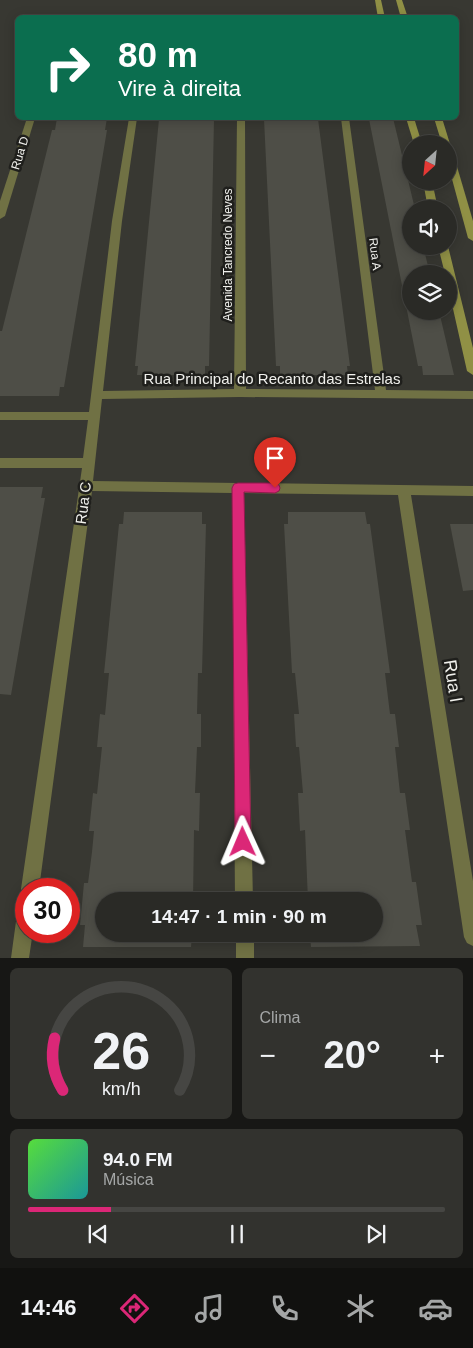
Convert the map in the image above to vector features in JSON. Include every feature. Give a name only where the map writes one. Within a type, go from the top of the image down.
[{"type":"street","points":[[378,0],[381,15]]},
{"type":"street","points":[[400,0],[404,15]]},
{"type":"street","name":"Rua D","points":[[0,216],[30,120]]},
{"type":"street","name":"Rua C","points":[[32,878],[86,486],[87,463],[117,221],[133,120]]},
{"type":"street","name":"Avenida Tancredo Neves","points":[[240,392],[241,120]]},
{"type":"street","name":"Rua A","points":[[346,120],[381,394]]},
{"type":"street","points":[[411,120],[415,135]]},
{"type":"street","points":[[439,120],[443,135]]},
{"type":"street","points":[[458,186],[473,238]]},
{"type":"street","points":[[445,255],[473,371]]},
{"type":"street","name":"Rua Principal do Recanto das Estrelas","points":[[96,395],[240,392],[473,395]]},
{"type":"street","points":[[0,416],[94,416]]},
{"type":"street","points":[[0,463],[87,463]]},
{"type":"street","points":[[86,486],[473,491]]},
{"type":"street","points":[[238,488],[244,892]]},
{"type":"street","name":"Rua I","points":[[404,490],[473,937]]},
{"type":"street","points":[[244,942],[245,958]]},
{"type":"street","points":[[20,958],[22,943]]},
{"type":"building","points":[[57,120],[107,120],[105,130],[107,130],[64,387],[60,387],[59,396],[0,396],[0,331],[2,331],[52,130],[55,130]]},
{"type":"building","points":[[159,120],[214,120],[209,366],[205,366],[205,375],[137,375],[138,366],[135,366]]},
{"type":"building","points":[[264,120],[318,120],[350,366],[347,366],[348,375],[280,375],[280,366],[276,366]]},
{"type":"building","points":[[369,120],[393,120],[402,155],[402,190],[410,190],[413,200],[402,200],[402,255],[425,255],[428,265],[402,265],[402,285]]},
{"type":"building","points":[[409,320],[441,320],[454,375],[423,375],[422,366],[418,366]]},
{"type":"building","points":[[0,487],[43,487],[41,498],[45,498],[11,695],[0,694]]},
{"type":"building","points":[[124,512],[202,512],[202,524],[206,524],[202,673],[198,673],[197,714],[201,714],[201,747],[197,747],[195,793],[200,793],[199,831],[194,830],[193,892],[95,892],[95,942],[191,942],[191,947],[83,947],[85,925],[80,925],[84,883],[88,883],[92,852],[94,831],[89,831],[93,793],[97,794],[102,747],[97,747],[100,714],[105,715],[109,673],[104,673],[119,524],[123,524]]},
{"type":"building","points":[[288,512],[365,512],[367,524],[370,524],[390,673],[385,673],[390,714],[395,714],[399,747],[395,747],[400,793],[405,793],[410,830],[405,830],[412,882],[416,882],[422,925],[416,925],[420,946],[311,947],[311,942],[383,942],[383,892],[308,892],[305,830],[300,831],[298,793],[303,793],[299,747],[296,747],[294,714],[299,714],[295,673],[292,673],[284,524],[288,524]]},
{"type":"building","points":[[450,524],[473,524],[473,590],[463,591]]},
{"type":"route","points":[[243,842],[238,488],[275,488]]}]
